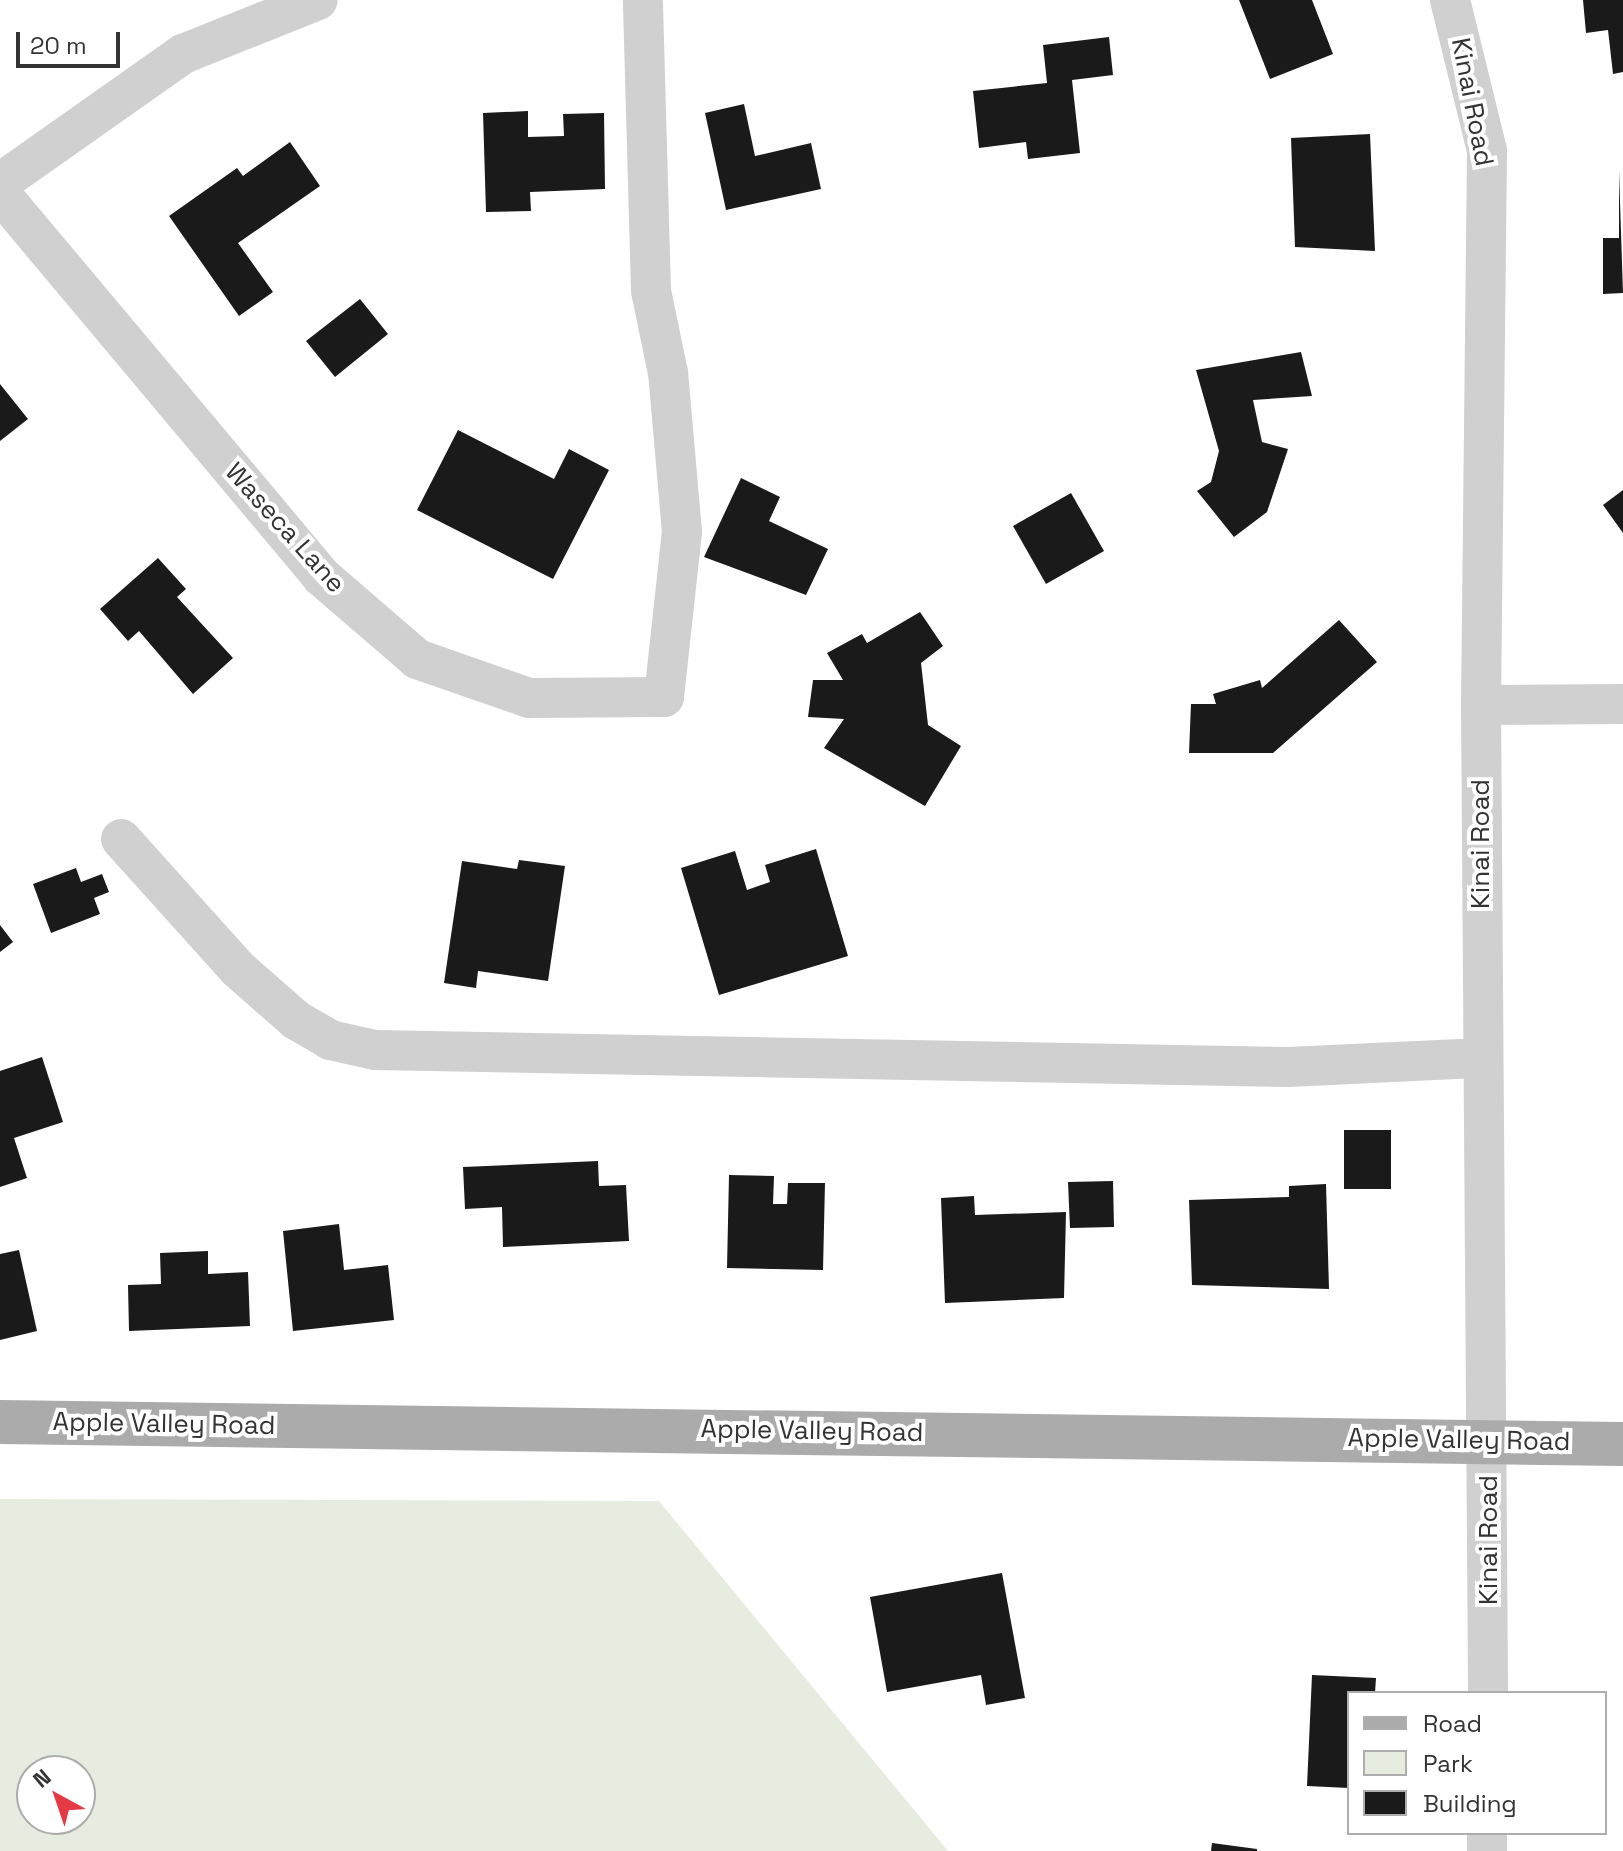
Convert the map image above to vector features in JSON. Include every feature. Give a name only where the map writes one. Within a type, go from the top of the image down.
[{"type":"main road","name":"Apple Valley Road","points":[[0,1422],[1490,1439],[1623,1444]]},
{"type":"street","points":[[0,183],[183,54],[318,0]]},
{"type":"street","name":"Waseca Lane","points":[[0,193],[321,576],[417,659],[529,698],[664,697],[682,532],[668,373],[651,291],[643,0]]},
{"type":"street","name":"Kinai Road","points":[[1450,0],[1487,151],[1481,705],[1482,1058],[1490,1439],[1488,1691]]},
{"type":"street","points":[[1481,705],[1623,704]]},
{"type":"street","points":[[121,839],[238,969],[296,1020],[330,1040],[375,1050],[1288,1067],[1482,1058]]},
{"type":"green space","points":[[0,1499],[659,1501],[948,1851],[0,1851]]},
{"type":"building","points":[[1239,0],[1312,0],[1333,54],[1270,79]]},
{"type":"building","points":[[1583,0],[1623,0],[1623,72],[1613,74],[1608,30],[1586,33]]},
{"type":"building","points":[[1109,37],[1113,75],[1072,80],[1080,153],[1028,159],[1026,142],[979,148],[973,91],[1047,83],[1043,45]]},
{"type":"building","points":[[744,104],[755,156],[811,143],[821,189],[726,210],[705,113]]},
{"type":"building","points":[[528,111],[528,137],[564,136],[563,114],[604,113],[605,189],[530,192],[531,211],[486,212],[483,113]]},
{"type":"building","points":[[1370,134],[1375,251],[1295,247],[1291,138]]},
{"type":"building","points":[[290,142],[320,186],[238,243],[273,292],[239,316],[169,216],[237,168],[243,176]]},
{"type":"building","points":[[1619,171],[1623,293],[1603,294],[1603,238],[1619,238]]},
{"type":"building","points":[[360,299],[388,334],[335,377],[306,341]]},
{"type":"building","points":[[1301,352],[1312,396],[1253,400],[1262,442],[1288,449],[1267,512],[1234,537],[1197,491],[1211,482],[1219,451],[1196,370]]},
{"type":"building","points":[[0,384],[28,419],[0,441]]},
{"type":"building","points":[[458,430],[554,479],[569,449],[609,470],[553,579],[417,510]]},
{"type":"building","points":[[741,478],[780,497],[769,521],[828,549],[806,595],[704,557]]},
{"type":"building","points":[[1623,490],[1623,533],[1603,505]]},
{"type":"building","points":[[1071,493],[1104,551],[1046,584],[1013,526]]},
{"type":"building","points":[[158,558],[186,589],[177,597],[233,658],[193,694],[139,631],[128,641],[100,609]]},
{"type":"building","points":[[920,612],[943,646],[921,663],[928,725],[961,746],[925,806],[824,748],[844,719],[808,717],[813,680],[843,680],[827,653],[862,634],[867,643]]},
{"type":"building","points":[[1339,620],[1377,662],[1273,753],[1189,753],[1191,704],[1216,704],[1213,694],[1260,680],[1262,688]]},
{"type":"building","points":[[816,849],[848,956],[719,995],[681,868],[735,851],[747,890],[770,882],[765,865]]},
{"type":"building","points":[[519,860],[565,866],[548,981],[478,971],[476,988],[444,983],[462,861],[517,869]]},
{"type":"building","points":[[76,868],[81,882],[102,874],[109,892],[94,898],[100,914],[51,933],[33,884]]},
{"type":"building","points":[[0,925],[13,942],[0,952]]},
{"type":"building","points":[[42,1057],[63,1122],[14,1138],[27,1178],[0,1187],[0,1071]]},
{"type":"building","points":[[1344,1130],[1391,1130],[1391,1189],[1344,1189]]},
{"type":"building","points":[[598,1161],[599,1186],[626,1185],[629,1241],[503,1247],[502,1207],[465,1209],[463,1167]]},
{"type":"building","points":[[729,1175],[774,1176],[773,1204],[787,1204],[788,1183],[825,1183],[823,1270],[727,1268]]},
{"type":"building","points":[[1113,1181],[1114,1227],[1070,1228],[1068,1182]]},
{"type":"building","points":[[1326,1184],[1329,1289],[1192,1285],[1189,1200],[1289,1197],[1289,1186]]},
{"type":"building","points":[[974,1196],[975,1215],[1066,1212],[1064,1298],[945,1303],[941,1198]]},
{"type":"building","points":[[339,1224],[344,1270],[388,1265],[394,1320],[293,1331],[283,1231]]},
{"type":"building","points":[[19,1250],[37,1331],[0,1340],[0,1254]]},
{"type":"building","points":[[208,1251],[208,1274],[248,1272],[250,1326],[129,1331],[128,1285],[161,1284],[160,1253]]},
{"type":"building","points":[[1002,1573],[1025,1698],[986,1705],[981,1675],[887,1692],[870,1597]]},
{"type":"building","points":[[1312,1675],[1376,1678],[1375,1691],[1347,1691],[1347,1788],[1307,1786]]},
{"type":"building","points":[[1212,1843],[1257,1849],[1257,1851],[1211,1851]]}]
